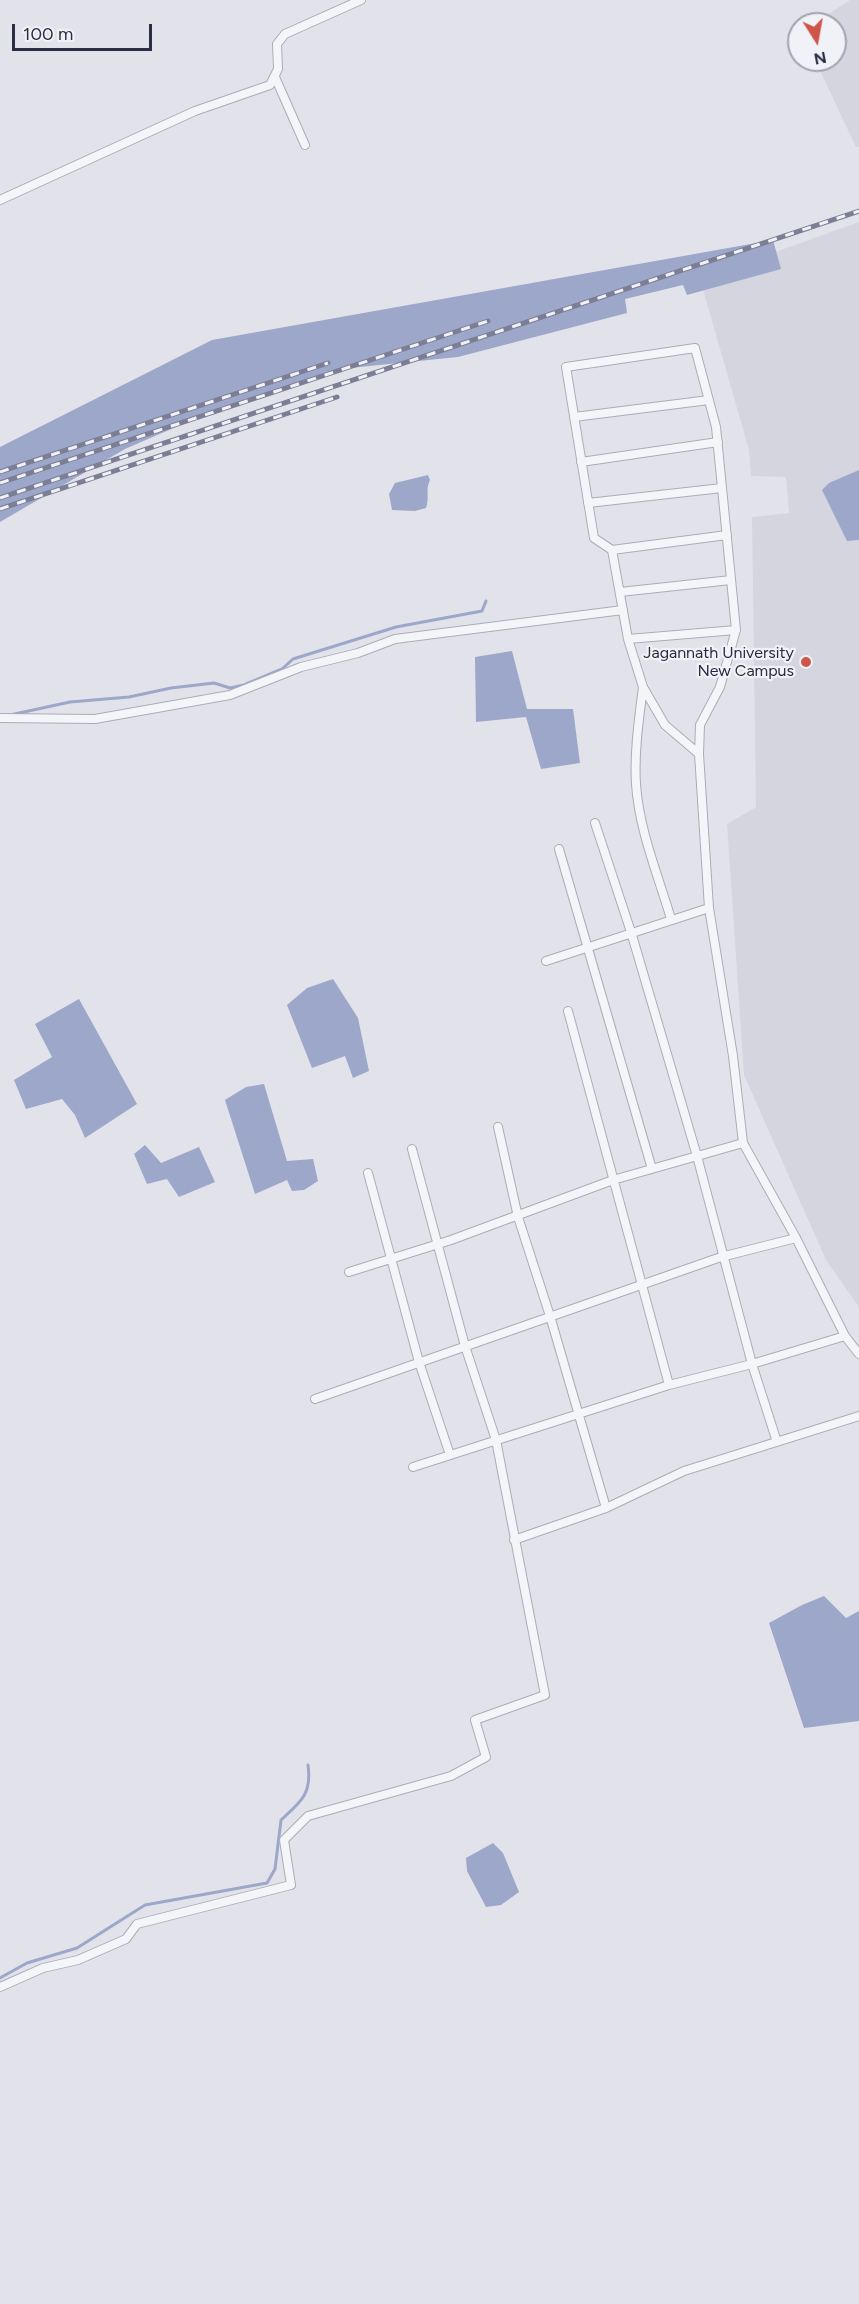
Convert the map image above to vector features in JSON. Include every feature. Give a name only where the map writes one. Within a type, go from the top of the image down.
[{"type":"street","points":[[305,145],[275,77],[277,44],[285,34],[361,0]]},
{"type":"street","points":[[0,200],[195,111],[270,85],[275,77]]},
{"type":"street","points":[[727,535],[612,550],[594,538],[566,367],[695,348],[718,442],[722,488],[727,535],[736,630],[720,687],[700,725],[699,754],[703,846],[709,908],[744,1143],[796,1238],[845,1336],[859,1354]]},
{"type":"street","points":[[574,417],[709,400]]},
{"type":"street","points":[[581,462],[718,442]]},
{"type":"street","points":[[588,503],[722,488]]},
{"type":"street","points":[[612,550],[628,639],[643,687],[664,724],[699,754]]},
{"type":"street","points":[[620,592],[731,580]]},
{"type":"street","points":[[0,718],[95,719],[230,695],[301,667],[358,653],[395,639],[623,610]]},
{"type":"street","points":[[628,639],[736,630]]},
{"type":"street","points":[[643,687],[637,732],[636,784],[640,815],[671,919]]},
{"type":"street","points":[[595,823],[631,932],[697,1156],[721,1257],[777,1443]]},
{"type":"street","points":[[559,849],[652,1169]]},
{"type":"street","points":[[546,961],[709,908]]},
{"type":"street","points":[[568,1011],[669,1386]]},
{"type":"street","points":[[498,1127],[518,1217],[550,1316],[606,1508]]},
{"type":"street","points":[[349,1272],[518,1217],[613,1180],[744,1143]]},
{"type":"street","points":[[0,1987],[34,1971],[78,1960],[126,1939],[137,1924],[291,1885],[284,1840],[308,1815],[451,1776],[486,1757],[475,1720],[545,1695],[496,1440],[465,1346],[412,1149]]},
{"type":"street","points":[[368,1173],[419,1362],[450,1455]]},
{"type":"street","points":[[315,1399],[721,1257],[796,1238]]},
{"type":"street","points":[[413,1467],[669,1386],[845,1336]]},
{"type":"street","points":[[514,1540],[606,1508],[684,1471],[859,1416]]},
{"type":"shaded area","points":[[850,0],[859,0],[859,147],[856,147],[821,72],[847,72],[847,12],[832,12]]},
{"type":"shaded area","name":"Jagannath University New Campus","points":[[859,222],[859,1307],[826,1260],[744,1075],[727,824],[756,807],[752,517],[789,513],[786,477],[751,476],[749,450],[700,279]]},
{"type":"water","points":[[773,240],[781,269],[687,295],[683,285],[625,299],[627,313],[458,357],[340,369],[222,407],[125,449],[0,522],[0,447],[212,340]]},
{"type":"water","points":[[859,470],[859,540],[847,541],[822,490],[829,483]]},
{"type":"water","points":[[428,475],[430,480],[426,508],[415,511],[392,510],[389,494],[395,483]]},
{"type":"water","points":[[512,651],[527,709],[573,709],[580,763],[541,769],[526,717],[476,722],[475,657]]},
{"type":"water","points":[[333,979],[358,1018],[369,1071],[353,1078],[345,1056],[312,1068],[287,1005],[307,988]]},
{"type":"water","points":[[79,999],[137,1104],[85,1138],[75,1115],[62,1099],[26,1109],[14,1080],[52,1057],[35,1024]]},
{"type":"water","points":[[264,1084],[287,1161],[313,1159],[318,1181],[304,1190],[292,1191],[287,1180],[255,1194],[225,1100],[246,1087]]},
{"type":"water","points":[[145,1145],[161,1163],[199,1147],[215,1182],[179,1197],[167,1179],[147,1184],[134,1154]]},
{"type":"water","points":[[824,1596],[846,1618],[859,1611],[859,1721],[804,1728],[769,1623]]},
{"type":"water","points":[[493,1843],[503,1853],[519,1892],[501,1905],[486,1907],[467,1871],[466,1858]]},
{"type":"waterway","points":[[10,715],[70,702],[129,697],[171,688],[214,683],[230,688],[244,685],[282,669],[293,659],[396,627],[482,611],[486,601]]},
{"type":"waterway","points":[[0,1978],[27,1963],[77,1948],[145,1905],[267,1883],[275,1869],[281,1820],[304,1797],[308,1783],[308,1765]]},
{"type":"railway","points":[[0,498],[859,211]]},
{"type":"railway","points":[[0,483],[488,321]]},
{"type":"railway","points":[[0,472],[328,363]]},
{"type":"railway","points":[[0,509],[337,397]]},
{"type":"place","name":"Jagannath University New Campus","points":[[806,662]]}]
